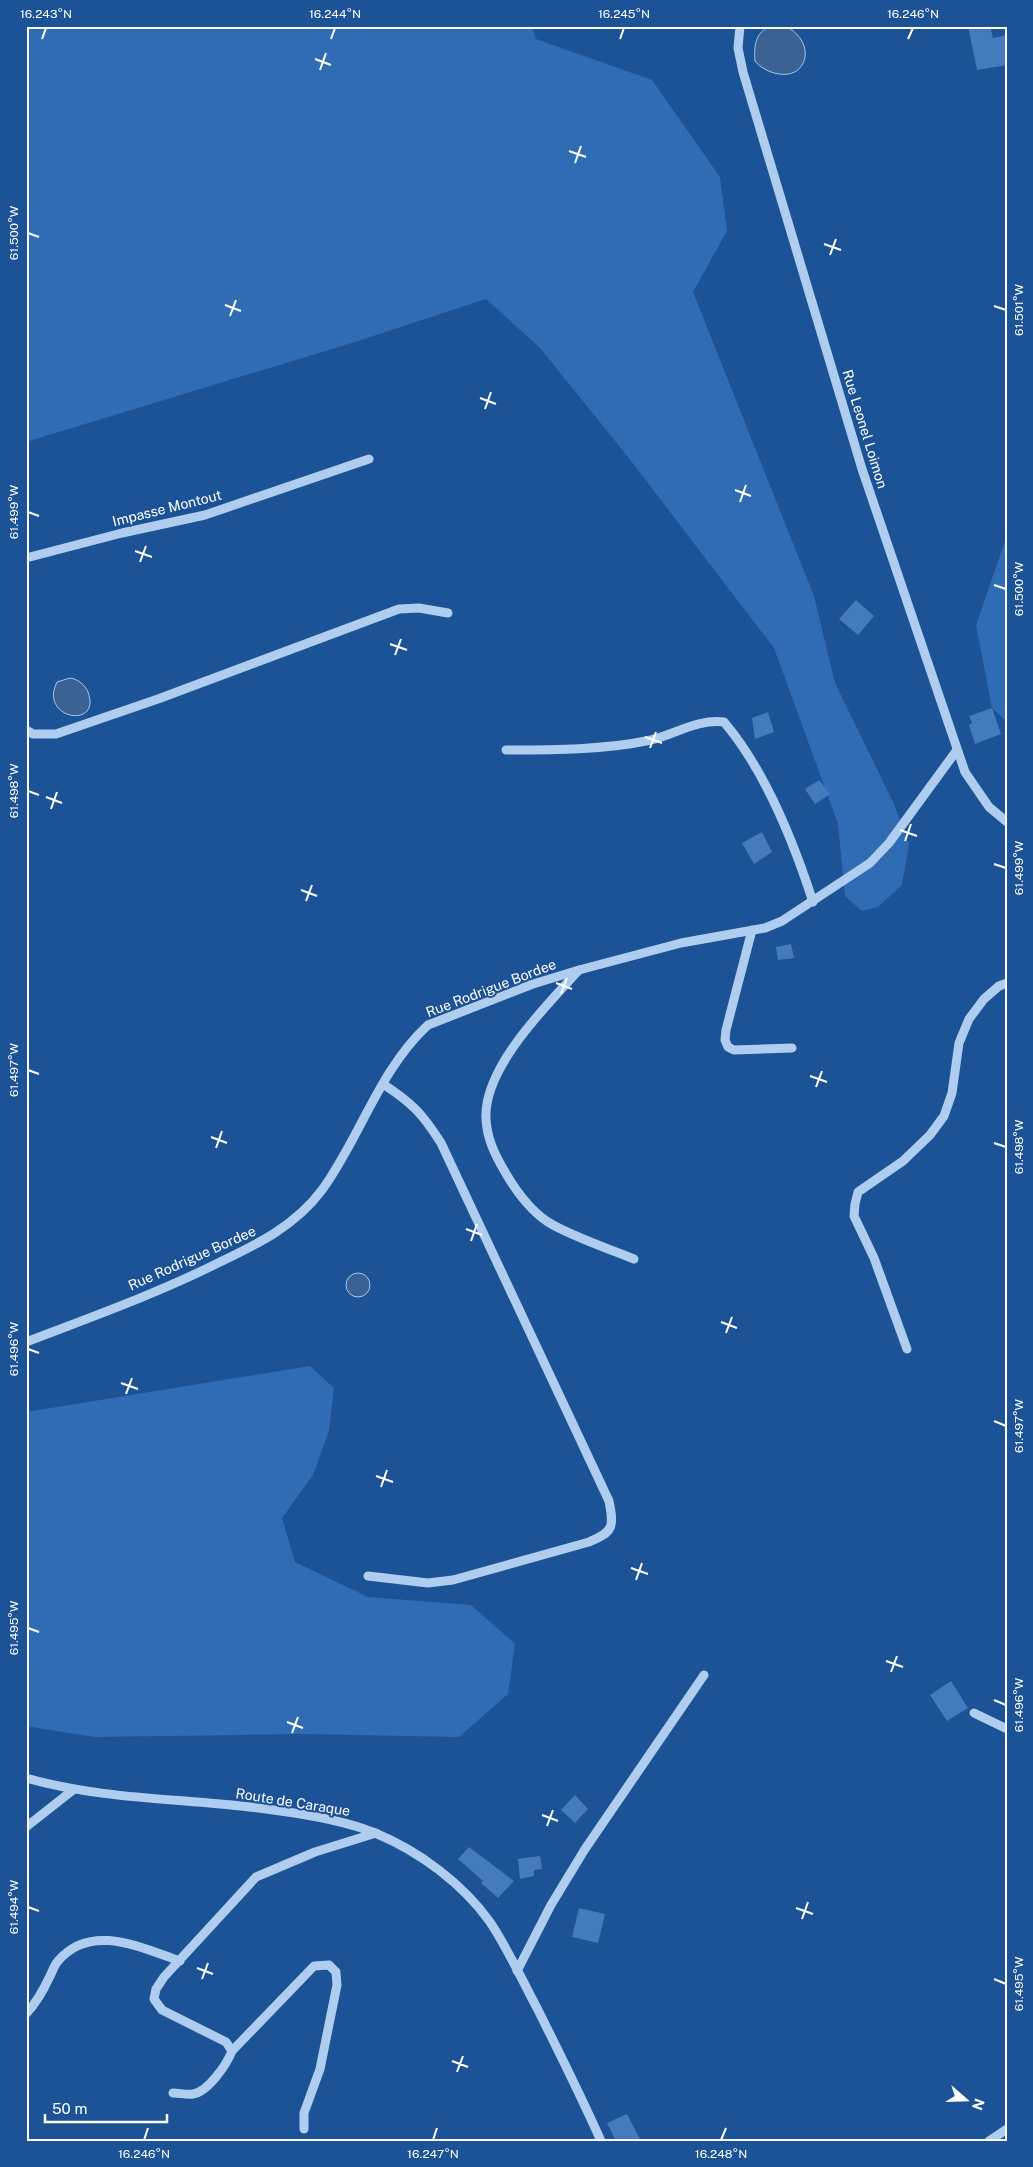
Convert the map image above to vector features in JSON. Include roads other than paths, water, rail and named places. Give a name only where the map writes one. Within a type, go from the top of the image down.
[{"type":"street","name":"Rue Leonel Loimon","points":[[740,26],[738,48],[743,72],[862,469],[965,772],[984,800],[1007,822]]},
{"type":"street","name":"Impasse Montout","points":[[26,558],[122,533],[205,515],[369,459]]},
{"type":"street","points":[[26,730],[33,734],[56,734],[158,699],[399,609],[419,608],[448,613]]},
{"type":"street","points":[[506,750],[557,750],[652,740],[699,723],[724,722],[750,755],[801,864],[813,902]]},
{"type":"street","name":"Rue Rodrigue Bordee","points":[[26,1342],[180,1282],[268,1239],[290,1224],[321,1190],[335,1170],[383,1084],[415,1037],[428,1026],[533,984],[579,970],[681,943],[765,928],[782,921],[813,902],[870,863],[881,852],[957,750]]},
{"type":"street","points":[[752,930],[732,1001],[725,1040],[728,1047],[734,1050],[792,1048]]},
{"type":"street","points":[[579,970],[530,1024],[493,1083],[486,1118],[490,1143],[512,1184],[539,1214],[552,1224],[634,1259]]},
{"type":"street","points":[[907,1349],[874,1258],[854,1216],[858,1192],[902,1161],[930,1135],[944,1116],[952,1093],[959,1043],[969,1019],[984,999],[999,986],[1007,982]]},
{"type":"street","points":[[368,1576],[428,1583],[453,1580],[589,1542],[602,1536],[610,1529],[613,1521],[609,1501],[441,1143],[423,1115],[410,1102],[383,1084]]},
{"type":"street","points":[[517,1971],[551,1905],[585,1849],[704,1675]]},
{"type":"street","points":[[974,1713],[1007,1729]]},
{"type":"street","name":"Route de Caraque","points":[[26,1778],[73,1790],[273,1810],[349,1824],[376,1833],[443,1872],[490,1922],[583,2100],[601,2141]]},
{"type":"street","points":[[26,1827],[73,1790]]},
{"type":"street","points":[[232,2052],[226,2042],[162,2010],[154,1999],[156,1989],[224,1910],[256,1877],[316,1852],[376,1833]]},
{"type":"street","points":[[26,2014],[38,1999],[57,1962],[81,1943],[97,1940],[122,1941],[180,1961]]},
{"type":"street","points":[[173,2093],[193,2094],[201,2091],[226,2065],[232,2052],[314,1966],[329,1966],[336,1972],[338,1984],[320,2069],[304,2113],[304,2129]]},
{"type":"street","points":[[989,2141],[1007,2129]]}]
